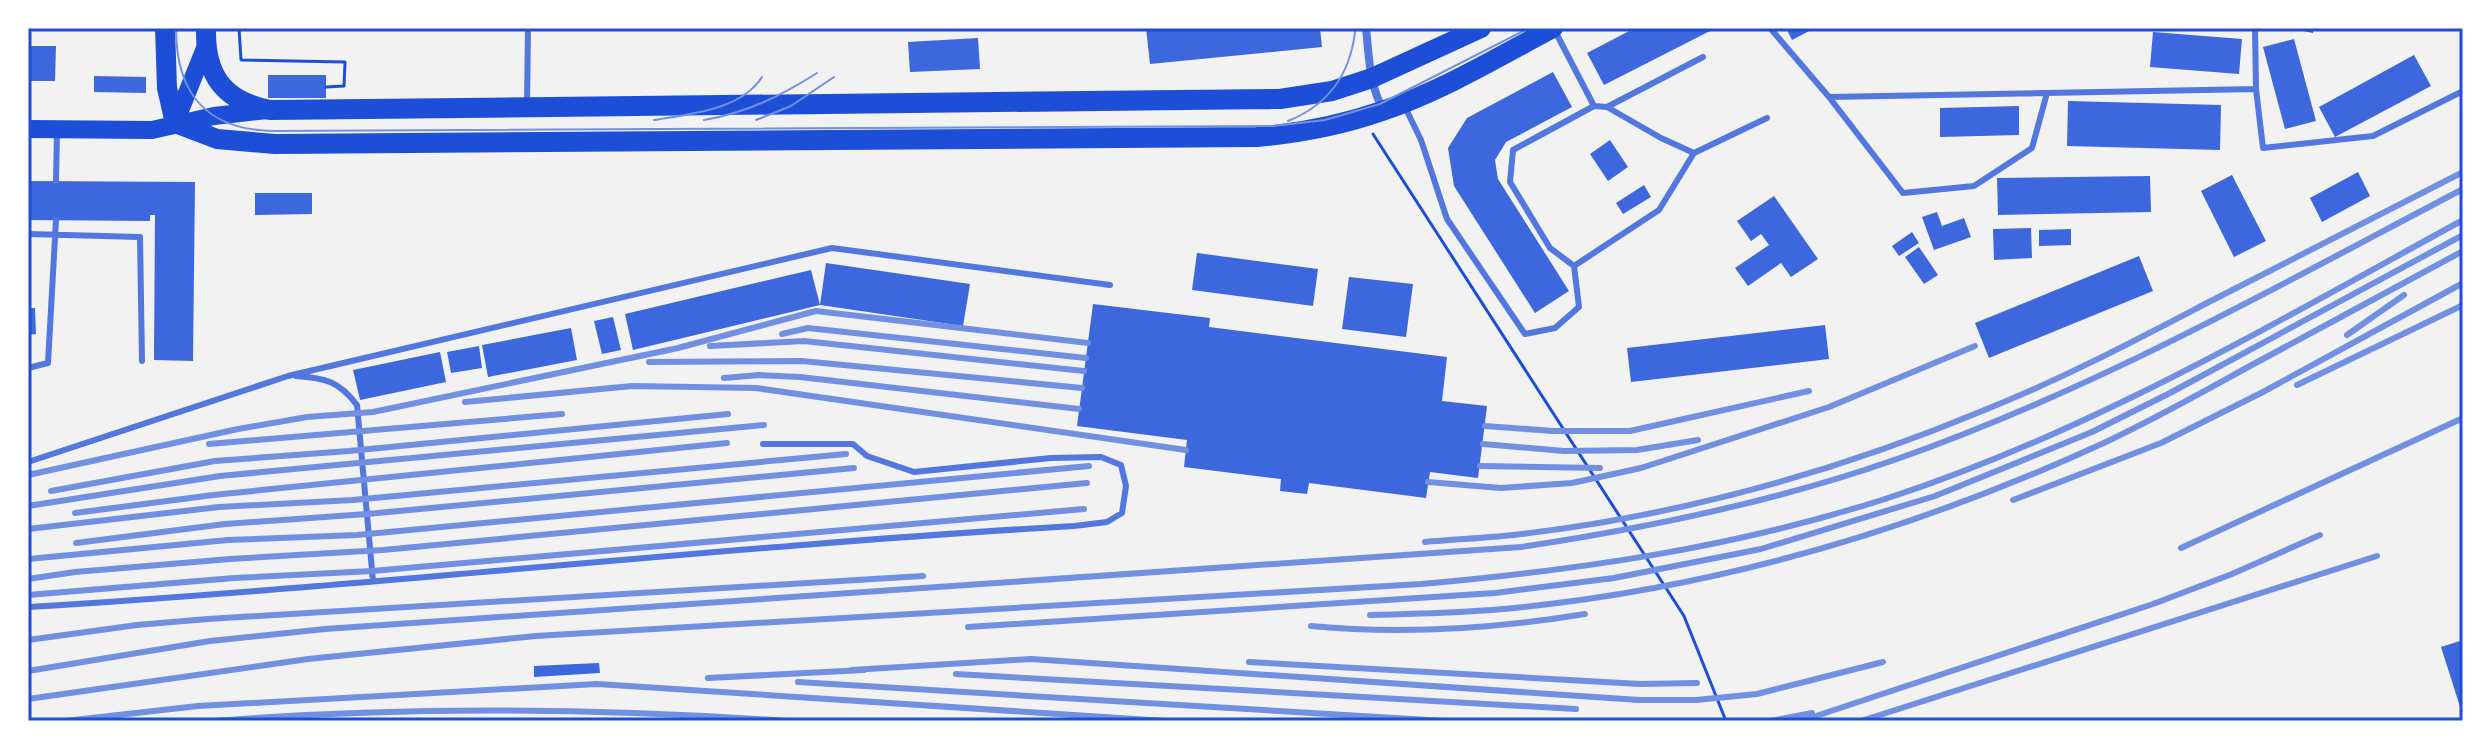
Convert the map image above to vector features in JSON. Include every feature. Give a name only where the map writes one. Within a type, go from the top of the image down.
[{"type":"highway","points":[[165,28],[167,88],[175,123],[217,139],[275,144],[1225,138],[1293,133],[1362,118],[1404,103],[1553,28]]},
{"type":"highway","points":[[206,38],[210,67],[227,91],[251,106],[270,110],[527,109],[1280,99],[1332,91],[1372,78],[1481,28]]},
{"type":"main road","points":[[175,123],[206,38]]},
{"type":"main road","points":[[28,129],[152,130],[175,123],[270,110]]},
{"type":"street","points":[[1366,28],[1375,95],[1384,111]]},
{"type":"lane","points":[[527,109],[528,28]]},
{"type":"lane","points":[[1553,28],[1594,106]]},
{"type":"lane","points":[[1770,28],[1829,97],[1903,193],[1974,186],[2032,148],[2047,93]]},
{"type":"lane","points":[[2256,28],[2256,89],[2263,148],[2373,136],[2463,91]]},
{"type":"lane","points":[[1607,107],[1703,57]]},
{"type":"lane","points":[[1829,97],[2256,89]]},
{"type":"lane","points":[[1404,103],[1421,140],[1447,219],[1525,334],[1555,328],[1579,307],[1574,266],[1550,248],[1510,182],[1513,150],[1594,106],[1607,107],[1694,153]]},
{"type":"lane","points":[[1574,266],[1659,210],[1694,153],[1767,118]]},
{"type":"lane","points":[[56,181],[57,129]]},
{"type":"lane","points":[[28,368],[48,363],[56,220]]},
{"type":"lane","points":[[28,234],[140,237],[142,361]]},
{"type":"lane","points":[[28,462],[288,376],[832,248],[1110,285]]},
{"type":"lane","points":[[288,376],[326,378],[349,394],[357,405],[373,581]]},
{"type":"lane","points":[[28,607],[595,564],[863,538],[1074,526],[1107,522],[1122,513],[1126,486],[1121,465],[1101,457],[1051,458],[914,472],[867,456],[853,444],[763,444]]},
{"type":"path","points":[[239,28],[241,60],[345,62],[344,86],[326,87]]},
{"type":"path","points":[[1362,118],[1544,395],[1684,616],[1726,721]]},
{"type":"building","points":[[1146,28],[1320,28],[1322,47],[1150,64]]},
{"type":"building","points":[[1635,28],[1708,28],[1710,31],[1604,85],[1587,53]]},
{"type":"building","points":[[1786,28],[1815,28],[1792,40]]},
{"type":"building","points":[[2288,28],[2313,28],[2313,33]]},
{"type":"building","points":[[2153,32],[2242,39],[2239,74],[2150,67]]},
{"type":"building","points":[[978,38],[980,69],[910,72],[908,42]]},
{"type":"building","points":[[2294,39],[2316,121],[2285,129],[2263,47]]},
{"type":"building","points":[[28,46],[56,46],[55,81],[28,81]]},
{"type":"building","points":[[2414,55],[2431,86],[2335,137],[2319,107]]},
{"type":"building","points":[[1553,72],[1572,107],[1506,142],[1495,160],[1498,179],[1569,291],[1535,313],[1454,186],[1448,148],[1467,118]]},
{"type":"building","points":[[268,75],[326,75],[326,98],[268,98]]},
{"type":"building","points":[[94,76],[146,77],[146,93],[94,92]]},
{"type":"building","points":[[2068,101],[2221,105],[2220,150],[2067,146]]},
{"type":"building","points":[[2019,106],[2019,135],[1940,137],[1940,108]]},
{"type":"building","points":[[1610,140],[1628,167],[1608,181],[1590,154]]},
{"type":"building","points":[[2358,172],[2370,196],[2322,222],[2310,198]]},
{"type":"building","points":[[2232,175],[2266,241],[2234,257],[2201,191]]},
{"type":"building","points":[[2150,176],[2151,212],[1998,215],[1997,178]]},
{"type":"building","points":[[28,181],[195,182],[193,361],[154,360],[155,215],[150,215],[150,221],[28,220]]},
{"type":"building","points":[[1644,185],[1651,197],[1623,214],[1616,203]]},
{"type":"building","points":[[255,193],[312,193],[312,214],[255,215]]},
{"type":"building","points":[[1774,196],[1818,259],[1791,277],[1781,263],[1748,286],[1735,268],[1769,245],[1761,234],[1751,241],[1737,221]]},
{"type":"building","points":[[1937,212],[1942,226],[1964,218],[1971,237],[1934,250],[1922,217]]},
{"type":"building","points":[[2031,228],[2032,258],[1994,260],[1993,229]]},
{"type":"building","points":[[2071,229],[2071,245],[2039,246],[2039,230]]},
{"type":"building","points":[[1912,232],[1919,243],[1899,256],[1892,246]]},
{"type":"building","points":[[1919,247],[1938,275],[1924,284],[1905,257]]},
{"type":"building","points":[[1197,253],[1318,269],[1313,306],[1192,290]]},
{"type":"building","points":[[2139,256],[2153,291],[1989,358],[1975,323]]},
{"type":"building","points":[[826,263],[970,284],[963,326],[820,305]]},
{"type":"building","points":[[811,270],[820,305],[633,350],[625,314]]},
{"type":"building","points":[[1349,277],[1413,284],[1406,337],[1342,329]]},
{"type":"building","points":[[1093,304],[1210,318],[1209,327],[1447,357],[1442,401],[1487,406],[1478,478],[1430,472],[1426,498],[1309,483],[1307,494],[1280,491],[1281,479],[1184,467],[1187,440],[1077,426]]},
{"type":"building","points":[[28,308],[35,308],[36,334],[28,335]]},
{"type":"building","points":[[613,317],[621,350],[602,354],[594,321]]},
{"type":"building","points":[[1825,325],[1829,359],[1631,382],[1627,348]]},
{"type":"building","points":[[571,328],[577,360],[488,377],[482,345]]},
{"type":"building","points":[[479,346],[482,368],[451,373],[447,352]]},
{"type":"building","points":[[440,352],[446,382],[360,400],[353,370]]},
{"type":"building","points":[[2463,640],[2463,713],[2462,713],[2441,647]]},
{"type":"building","points":[[599,663],[600,673],[534,677],[534,666]]},
{"type":"tram line","points":[[176,28],[182,72],[200,104],[230,124],[274,131],[1273,126],[1325,120],[1380,104],[1529,28]]},
{"type":"tram line","points":[[1288,121],[1315,106],[1335,86],[1348,61],[1355,32]]},
{"type":"tram line","points":[[704,120],[763,102],[817,73]]},
{"type":"tram line","points":[[654,120],[728,104],[753,88],[762,77]]},
{"type":"tram line","points":[[756,120],[791,106],[834,77]]},
{"type":"railway","points":[[1425,542],[1522,534],[1641,515],[1759,488],[1874,452],[1987,409],[2125,346],[2463,172]]},
{"type":"railway","points":[[28,671],[210,641],[325,629],[1521,547],[1664,522],[1805,488],[1970,432],[2114,369],[2255,299],[2463,189]]},
{"type":"railway","points":[[28,699],[308,659],[536,636],[1421,584],[1539,572],[1713,544],[1885,499],[2035,442],[2252,336],[2463,220]]},
{"type":"railway","points":[[968,627],[1495,593],[1614,578],[1761,549],[1935,496],[2092,432],[2463,235]]},
{"type":"railway","points":[[1370,615],[1503,609],[1656,588],[1806,553],[1880,531],[2024,478],[2115,438],[2463,251]]},
{"type":"railway","points":[[2013,500],[2161,443],[2261,393],[2463,283]]},
{"type":"railway","points":[[2347,335],[2404,295]]},
{"type":"railway","points":[[2297,385],[2463,305]]},
{"type":"railway","points":[[28,475],[238,429],[307,417],[373,412],[678,348],[816,311],[1088,343]]},
{"type":"railway","points":[[782,334],[808,328],[1086,358]]},
{"type":"railway","points":[[710,346],[804,341],[1084,371]]},
{"type":"railway","points":[[1428,482],[1501,488],[1572,483],[1641,468],[1829,407],[1975,346]]},
{"type":"railway","points":[[649,362],[802,361],[1082,388]]},
{"type":"railway","points":[[724,378],[759,375],[800,377],[1079,409]]},
{"type":"railway","points":[[465,402],[632,386],[756,388],[1186,450]]},
{"type":"railway","points":[[1485,426],[1553,431],[1630,431],[1809,391]]},
{"type":"railway","points":[[209,444],[562,414]]},
{"type":"railway","points":[[51,491],[215,461],[728,414]]},
{"type":"railway","points":[[2181,548],[2463,418]]},
{"type":"railway","points":[[28,506],[220,476],[764,425]]},
{"type":"railway","points":[[1483,444],[1564,451],[1637,450],[1698,440]]},
{"type":"railway","points":[[75,513],[213,495],[727,443]]},
{"type":"railway","points":[[28,529],[219,507],[353,500],[846,454]]},
{"type":"railway","points":[[28,559],[228,540],[357,535],[1089,466]]},
{"type":"railway","points":[[1480,466],[1600,468]]},
{"type":"railway","points":[[76,543],[225,524],[367,514],[854,468]]},
{"type":"railway","points":[[28,579],[230,559],[383,550],[1087,483]]},
{"type":"railway","points":[[28,595],[234,578],[372,571],[1084,509]]},
{"type":"railway","points":[[1801,721],[2153,604],[2232,574],[2320,535]]},
{"type":"railway","points":[[1861,721],[2377,556]]},
{"type":"railway","points":[[28,640],[208,619],[923,576]]},
{"type":"railway","points":[[1311,626],[1380,630],[1448,629],[1585,614]]},
{"type":"railway","points":[[852,670],[1031,659],[1639,700],[1696,700],[1757,694],[1883,662]]},
{"type":"railway","points":[[1249,662],[1640,684],[1697,683]]},
{"type":"railway","points":[[708,678],[864,670]]},
{"type":"railway","points":[[956,674],[1576,709]]},
{"type":"railway","points":[[798,682],[1445,721]]},
{"type":"railway","points":[[65,721],[198,706],[597,684],[1166,721]]},
{"type":"railway","points":[[214,721],[357,713],[500,710],[644,713],[787,721]]},
{"type":"railway","points":[[1771,721],[1812,713]]}]
